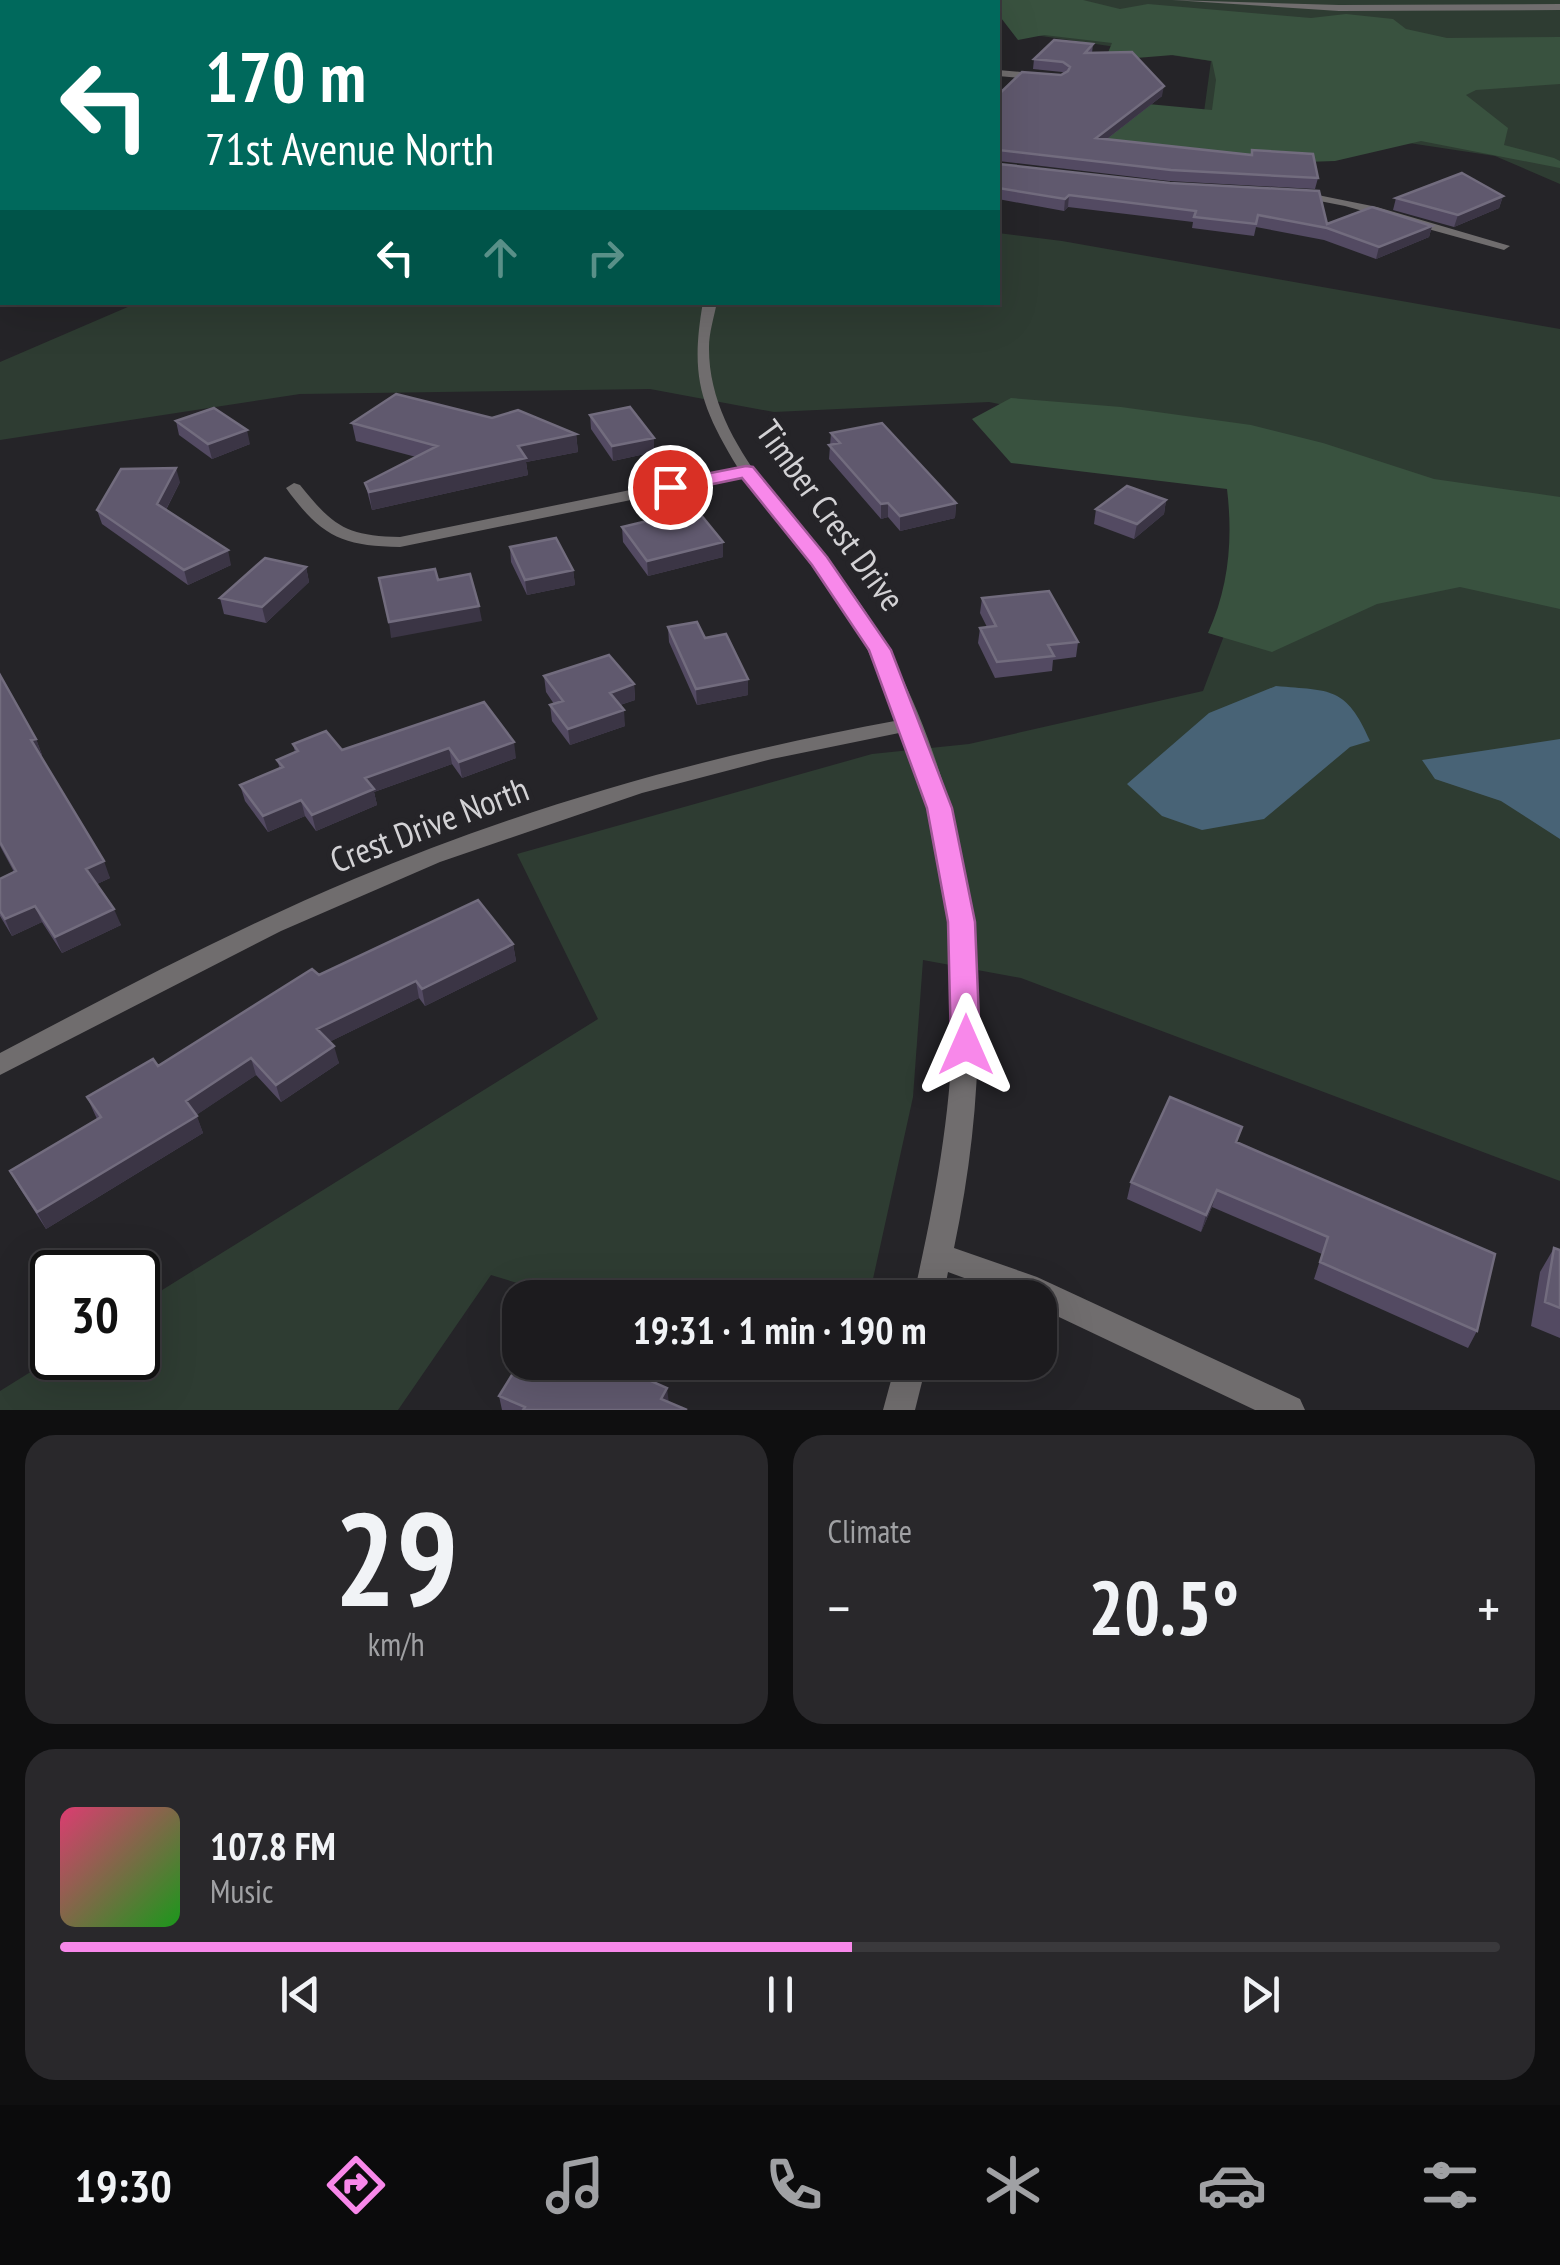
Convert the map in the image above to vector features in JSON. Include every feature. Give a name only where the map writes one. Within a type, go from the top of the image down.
[{"type":"street","points":[[1176,0],[1340,8],[1560,7]]},
{"type":"street","points":[[1000,73],[1060,78]]},
{"type":"street","points":[[1278,192],[1339,200],[1438,232],[1504,246]]},
{"type":"street","name":"Timber Crest Drive","points":[[710,305],[702,351],[710,399],[746,471],[860,617],[880,650],[940,808],[958,903],[966,1016],[964,1102],[932,1280]]},
{"type":"street","points":[[294,488],[324,526],[334,532],[366,542],[400,542],[746,471]]},
{"type":"street","name":"Crest Drive North","points":[[0,1065],[248,937],[368,882],[533,820],[688,773],[839,736],[911,724]]},
{"type":"street","points":[[938,1255],[1026,1287],[1289,1410]]},
{"type":"street","points":[[899,1410],[907,1380]]},
{"type":"green space","points":[[1000,0],[1560,0],[1560,184],[1495,156],[1204,112],[1211,61],[1014,32],[1000,16]]},
{"type":"green space","points":[[1000,0],[1083,0],[1120,9],[1148,4],[1311,18],[1346,14],[1393,19],[1406,29],[1447,38],[1560,37],[1560,84],[1476,90],[1466,95],[1508,128],[1504,145],[1554,158],[1560,161],[1560,168],[1421,141],[1335,161],[1305,162],[1108,145],[1073,97],[1212,110],[1216,80],[1212,61],[1173,55],[1124,59],[1107,55],[1112,43],[1044,35],[1018,40],[1000,17]]},
{"type":"green space","points":[[1000,233],[1560,329],[1560,1181],[1021,978],[923,960],[913,1097],[873,1280],[507,1280],[491,1275],[398,1410],[0,1410],[0,1391],[30,1372],[30,1380],[160,1380],[160,1291],[598,1019],[517,854],[872,754],[969,744],[1203,691],[1290,462],[989,402],[774,412],[650,389],[300,394],[0,440],[0,362],[132,305],[1000,305]]},
{"type":"green space","points":[[1011,398],[1121,407],[1251,425],[1323,443],[1434,479],[1560,497],[1560,609],[1460,587],[1377,604],[1272,652],[1208,633],[1221,598],[1228,562],[1227,489],[1011,463],[972,419]]},
{"type":"water","points":[[1276,686],[1335,695],[1353,710],[1370,741],[1350,747],[1264,819],[1202,830],[1162,816],[1127,784],[1209,713]]},
{"type":"water","points":[[1560,739],[1560,839],[1501,801],[1435,779],[1422,760]]},
{"type":"building","points":[[1054,40],[1093,44],[1085,53],[1132,52],[1164,86],[1096,138],[1252,155],[1252,150],[1313,154],[1318,178],[1171,170],[1000,150],[1000,93],[1022,72],[1061,75],[1070,67],[1063,62],[1034,59]]},
{"type":"building","points":[[1000,164],[1170,183],[1319,191],[1327,224],[1372,207],[1432,226],[1379,247],[1327,228],[1258,215],[1256,224],[1194,217],[1196,211],[1069,195],[1065,199],[1000,188]]},
{"type":"building","points":[[1462,173],[1503,196],[1458,215],[1396,198]]},
{"type":"building","points":[[396,394],[492,418],[518,410],[576,434],[518,446],[526,458],[369,492],[365,483],[437,446],[352,423]]},
{"type":"building","points":[[630,407],[654,438],[612,446],[590,415]]},
{"type":"building","points":[[214,408],[247,430],[208,444],[176,421]]},
{"type":"building","points":[[882,423],[956,503],[900,516],[888,503],[881,504],[829,445],[840,443],[831,433]]},
{"type":"building","points":[[176,468],[157,504],[228,550],[184,570],[97,510],[121,469]]},
{"type":"building","points":[[1127,486],[1166,500],[1137,524],[1096,509]]},
{"type":"building","points":[[701,515],[723,542],[647,561],[622,527],[664,517],[669,523]]},
{"type":"building","points":[[556,538],[573,570],[525,580],[510,547]]},
{"type":"building","points":[[265,558],[306,567],[262,607],[220,598]]},
{"type":"building","points":[[435,569],[438,580],[470,574],[479,606],[389,622],[379,578]]},
{"type":"building","points":[[1049,591],[1078,642],[1048,645],[1054,656],[997,662],[980,628],[996,626],[982,598]]},
{"type":"building","points":[[697,622],[705,638],[726,634],[748,679],[696,689],[668,627]]},
{"type":"building","points":[[609,655],[634,684],[610,693],[624,710],[568,729],[550,705],[563,701],[544,676]]},
{"type":"building","points":[[0,675],[36,739],[31,740],[104,861],[86,869],[114,909],[55,937],[35,906],[5,919],[0,911],[0,879],[16,871],[0,842]]},
{"type":"building","points":[[484,702],[514,742],[459,762],[449,748],[365,778],[374,789],[312,815],[301,800],[263,816],[240,785],[283,767],[277,760],[298,751],[293,744],[326,731],[342,750]]},
{"type":"building","points":[[478,900],[513,944],[422,989],[416,981],[317,1029],[334,1046],[276,1085],[251,1058],[186,1101],[197,1116],[37,1212],[10,1171],[101,1117],[87,1097],[153,1059],[158,1066],[312,969],[319,975]]},
{"type":"building","points":[[1170,1097],[1242,1127],[1236,1142],[1495,1254],[1477,1331],[1320,1262],[1328,1237],[1217,1190],[1206,1215],[1131,1182]]},
{"type":"building","points":[[1554,1248],[1560,1250],[1560,1308],[1545,1302]]},
{"type":"building","points":[[509,1380],[649,1380],[667,1388],[661,1399],[687,1410],[523,1410],[525,1407],[499,1396]]},
{"type":"route","points":[[670,487],[746,471],[820,561],[880,650],[940,808],[962,922],[966,1045]]}]
